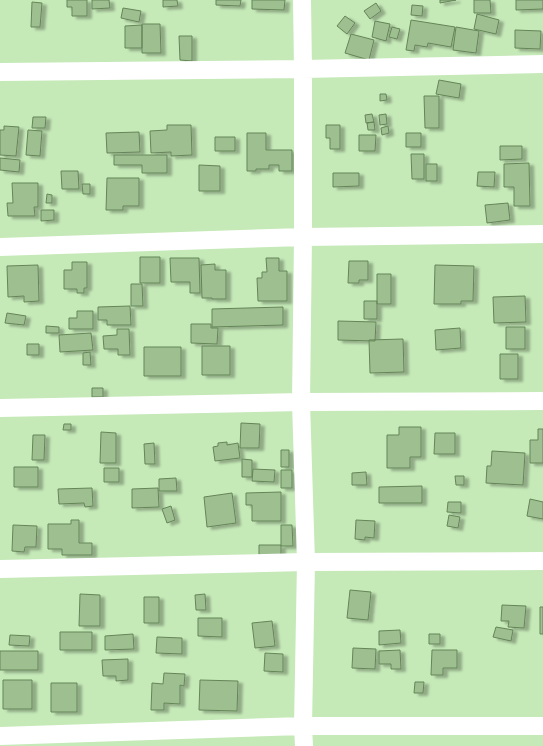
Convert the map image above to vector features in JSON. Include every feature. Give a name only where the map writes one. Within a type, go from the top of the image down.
[{"type":"street","points":[[302,0],[303,237],[301,402],[306,562],[303,726],[304,746]]},
{"type":"street","points":[[0,72],[303,69],[543,64]]},
{"type":"street","points":[[0,246],[303,237],[543,234]]},
{"type":"street","points":[[0,408],[301,402],[543,401]]},
{"type":"street","points":[[0,569],[306,562],[543,561]]},
{"type":"street","points":[[0,736],[303,726],[543,726]]},
{"type":"building","points":[[67,0],[87,0],[87,16],[72,16],[72,7],[67,7]]},
{"type":"building","points":[[92,0],[109,0],[110,8],[92,9]]},
{"type":"building","points":[[163,0],[177,0],[178,6],[163,7]]},
{"type":"building","points":[[216,0],[241,0],[240,6],[216,5]]},
{"type":"building","points":[[252,0],[285,0],[284,10],[252,9]]},
{"type":"building","points":[[440,0],[456,0],[440,3]]},
{"type":"building","points":[[474,0],[490,0],[491,13],[474,13]]},
{"type":"building","points":[[516,0],[543,0],[543,9],[516,10]]},
{"type":"building","points":[[32,2],[42,3],[40,27],[31,27]]},
{"type":"building","points":[[376,3],[381,11],[370,19],[364,11]]},
{"type":"building","points":[[412,5],[423,6],[422,16],[411,15]]},
{"type":"building","points":[[123,8],[141,11],[139,22],[121,18]]},
{"type":"building","points":[[477,14],[499,20],[496,34],[474,29]]},
{"type":"building","points":[[345,16],[355,23],[347,34],[337,26]]},
{"type":"building","points":[[411,20],[455,27],[451,47],[428,43],[427,47],[415,45],[414,51],[406,50]]},
{"type":"building","points":[[375,21],[390,24],[386,41],[372,37]]},
{"type":"building","points":[[142,24],[160,24],[161,53],[142,53]]},
{"type":"building","points":[[142,25],[142,48],[125,48],[125,26]]},
{"type":"building","points":[[392,27],[400,29],[397,39],[389,37]]},
{"type":"building","points":[[456,27],[479,31],[476,53],[453,50]]},
{"type":"building","points":[[515,30],[541,31],[540,49],[515,48]]},
{"type":"building","points":[[351,34],[374,40],[369,60],[345,53]]},
{"type":"building","points":[[179,36],[192,36],[192,61],[180,60]]},
{"type":"building","points":[[439,80],[461,84],[459,98],[436,94]]},
{"type":"building","points":[[380,94],[386,94],[387,100],[380,101]]},
{"type":"building","points":[[424,96],[439,96],[439,128],[425,128]]},
{"type":"building","points":[[372,114],[374,122],[366,123],[365,115]]},
{"type":"building","points":[[386,114],[387,124],[380,125],[379,115]]},
{"type":"building","points":[[33,117],[46,117],[45,128],[32,128]]},
{"type":"building","points":[[374,122],[375,130],[368,130],[367,123]]},
{"type":"building","points":[[167,125],[191,125],[192,155],[171,156],[171,152],[151,153],[150,131],[167,130]]},
{"type":"building","points":[[326,125],[340,125],[340,149],[330,149],[330,138],[326,138]]},
{"type":"building","points":[[4,126],[19,127],[16,156],[0,155],[0,130],[4,130]]},
{"type":"building","points":[[388,126],[389,133],[382,135],[381,128]]},
{"type":"building","points":[[28,130],[42,131],[40,156],[26,155]]},
{"type":"building","points":[[139,132],[140,152],[107,153],[106,133]]},
{"type":"building","points":[[247,133],[266,133],[266,150],[292,150],[292,171],[279,171],[279,165],[269,165],[269,169],[247,171]]},
{"type":"building","points":[[406,133],[421,133],[421,147],[406,147]]},
{"type":"building","points":[[359,135],[376,135],[375,151],[359,151]]},
{"type":"building","points":[[215,137],[235,137],[235,151],[215,151]]},
{"type":"building","points":[[500,146],[522,146],[522,159],[500,160]]},
{"type":"building","points":[[411,154],[424,154],[424,179],[412,179]]},
{"type":"building","points":[[114,155],[167,155],[167,173],[142,173],[142,165],[114,165]]},
{"type":"building","points":[[0,158],[20,160],[19,172],[0,170]]},
{"type":"building","points":[[529,163],[530,206],[514,206],[514,187],[504,187],[504,164]]},
{"type":"building","points":[[426,164],[437,164],[437,181],[426,181]]},
{"type":"building","points":[[199,165],[220,166],[220,191],[199,191]]},
{"type":"building","points":[[61,171],[78,171],[79,189],[62,189]]},
{"type":"building","points":[[478,172],[495,172],[494,187],[477,186]]},
{"type":"building","points":[[333,173],[359,173],[359,186],[333,187]]},
{"type":"building","points":[[107,178],[139,178],[139,206],[123,206],[123,210],[106,210]]},
{"type":"building","points":[[12,183],[38,183],[38,207],[34,207],[35,216],[8,216],[7,203],[13,203]]},
{"type":"building","points":[[82,184],[90,184],[90,194],[83,194]]},
{"type":"building","points":[[47,194],[52,195],[52,203],[46,203]]},
{"type":"building","points":[[508,203],[510,220],[487,223],[485,205]]},
{"type":"building","points":[[41,210],[54,210],[54,220],[41,221]]},
{"type":"building","points":[[140,257],[160,257],[160,283],[140,283]]},
{"type":"building","points":[[170,258],[199,258],[200,293],[190,293],[190,282],[171,282]]},
{"type":"building","points":[[266,258],[279,258],[279,271],[287,271],[287,301],[258,301],[257,278],[262,278],[262,272],[267,272]]},
{"type":"building","points":[[349,261],[368,261],[368,280],[359,280],[359,283],[348,283]]},
{"type":"building","points":[[72,262],[87,262],[87,288],[84,288],[84,293],[77,293],[77,289],[64,289],[64,270],[72,270]]},
{"type":"building","points":[[215,264],[215,270],[226,270],[226,299],[202,298],[201,265]]},
{"type":"building","points":[[38,265],[39,301],[24,302],[24,296],[8,297],[7,266]]},
{"type":"building","points":[[435,265],[474,266],[473,301],[461,301],[461,304],[434,304]]},
{"type":"building","points":[[377,274],[391,274],[391,304],[377,304]]},
{"type":"building","points":[[131,284],[142,284],[143,306],[131,306]]},
{"type":"building","points":[[525,296],[526,322],[494,323],[493,297]]},
{"type":"building","points":[[364,301],[377,301],[377,319],[364,319]]},
{"type":"building","points":[[130,306],[131,325],[107,325],[107,320],[98,320],[98,307]]},
{"type":"building","points":[[283,307],[283,325],[212,327],[212,309]]},
{"type":"building","points":[[77,311],[93,311],[93,329],[69,329],[69,318],[77,318]]},
{"type":"building","points":[[7,313],[26,316],[24,325],[5,323]]},
{"type":"building","points":[[338,321],[376,322],[375,341],[338,340]]},
{"type":"building","points":[[191,324],[211,324],[211,328],[218,328],[217,344],[191,343]]},
{"type":"building","points":[[46,326],[59,327],[59,333],[46,333]]},
{"type":"building","points":[[506,327],[525,327],[525,349],[506,349]]},
{"type":"building","points":[[460,328],[461,348],[436,350],[435,330]]},
{"type":"building","points":[[117,329],[129,329],[130,355],[118,355],[118,349],[104,349],[103,336],[117,335]]},
{"type":"building","points":[[91,333],[93,350],[60,352],[59,335]]},
{"type":"building","points":[[403,339],[404,372],[370,373],[369,340]]},
{"type":"building","points":[[27,344],[39,344],[39,355],[27,355]]},
{"type":"building","points":[[202,346],[230,346],[230,375],[202,375]]},
{"type":"building","points":[[144,347],[181,347],[181,376],[144,376]]},
{"type":"building","points":[[90,352],[91,365],[83,365],[83,353]]},
{"type":"building","points":[[500,354],[518,354],[518,379],[500,379]]},
{"type":"building","points":[[92,388],[103,388],[103,397],[92,397]]},
{"type":"building","points":[[241,423],[260,424],[259,448],[240,448]]},
{"type":"building","points":[[64,424],[71,424],[71,430],[63,430]]},
{"type":"building","points":[[399,427],[421,427],[421,457],[410,457],[410,468],[387,468],[387,435],[399,435]]},
{"type":"building","points":[[538,429],[543,429],[543,463],[530,463],[530,440],[538,440]]},
{"type":"building","points":[[101,432],[116,433],[116,463],[100,463]]},
{"type":"building","points":[[435,433],[455,433],[455,454],[434,454]]},
{"type":"building","points":[[33,435],[45,435],[44,460],[32,460]]},
{"type":"building","points":[[227,442],[227,445],[238,443],[240,458],[215,461],[213,447],[218,446],[218,443]]},
{"type":"building","points":[[154,443],[155,464],[145,464],[144,444]]},
{"type":"building","points":[[281,450],[289,450],[289,467],[281,467]]},
{"type":"building","points":[[492,451],[525,453],[523,485],[486,483],[487,466],[491,466]]},
{"type":"building","points":[[242,459],[252,460],[252,477],[242,477]]},
{"type":"building","points":[[14,467],[38,467],[38,487],[14,487]]},
{"type":"building","points":[[104,468],[119,468],[119,482],[104,482]]},
{"type":"building","points":[[253,469],[275,470],[274,482],[252,481]]},
{"type":"building","points":[[281,470],[292,470],[292,488],[281,488]]},
{"type":"building","points":[[366,472],[367,485],[352,485],[352,473]]},
{"type":"building","points":[[455,476],[464,476],[464,485],[456,485]]},
{"type":"building","points":[[176,478],[177,491],[159,491],[159,479]]},
{"type":"building","points":[[422,486],[422,503],[379,503],[379,487]]},
{"type":"building","points":[[92,488],[93,506],[85,507],[84,503],[59,504],[58,489]]},
{"type":"building","points":[[158,488],[159,507],[132,508],[132,489]]},
{"type":"building","points":[[281,492],[281,521],[252,521],[252,505],[246,505],[246,493]]},
{"type":"building","points":[[232,493],[236,523],[207,527],[204,497]]},
{"type":"building","points":[[530,499],[543,502],[543,519],[527,516]]},
{"type":"building","points":[[448,502],[461,502],[461,513],[447,512]]},
{"type":"building","points":[[171,506],[175,520],[167,523],[162,509]]},
{"type":"building","points":[[449,515],[460,517],[458,528],[447,526]]},
{"type":"building","points":[[71,520],[79,520],[79,543],[92,543],[92,555],[62,555],[62,549],[48,549],[48,524],[71,524]]},
{"type":"building","points":[[356,520],[375,521],[374,538],[365,537],[365,540],[355,539]]},
{"type":"building","points":[[13,525],[37,526],[36,547],[25,547],[24,552],[12,551]]},
{"type":"building","points":[[281,525],[292,525],[293,546],[281,546]]},
{"type":"building","points":[[259,545],[281,545],[281,555],[259,555]]},
{"type":"building","points":[[350,590],[371,592],[368,620],[347,618]]},
{"type":"building","points":[[80,594],[100,595],[100,626],[79,626]]},
{"type":"building","points":[[205,594],[206,610],[196,610],[195,595]]},
{"type":"building","points":[[144,597],[159,597],[159,623],[144,623]]},
{"type":"building","points":[[502,605],[526,606],[524,628],[508,627],[509,621],[501,621]]},
{"type":"building","points":[[540,607],[543,607],[543,634],[540,634]]},
{"type":"building","points":[[198,618],[222,618],[222,637],[198,636]]},
{"type":"building","points":[[272,621],[275,646],[255,648],[252,623]]},
{"type":"building","points":[[496,627],[513,630],[511,641],[493,637]]},
{"type":"building","points":[[400,630],[401,643],[379,645],[379,631]]},
{"type":"building","points":[[60,632],[92,632],[92,650],[60,650]]},
{"type":"building","points":[[133,634],[134,649],[105,650],[105,636]]},
{"type":"building","points":[[429,634],[440,634],[440,644],[429,644]]},
{"type":"building","points":[[10,635],[30,636],[29,646],[9,645]]},
{"type":"building","points":[[157,637],[182,638],[182,654],[156,653]]},
{"type":"building","points":[[353,648],[376,649],[375,669],[352,668]]},
{"type":"building","points":[[400,650],[401,669],[391,669],[391,664],[379,664],[379,651]]},
{"type":"building","points":[[432,650],[457,650],[457,668],[443,668],[443,675],[431,675]]},
{"type":"building","points":[[0,651],[38,651],[38,670],[0,670]]},
{"type":"building","points":[[265,653],[283,654],[283,672],[264,671]]},
{"type":"building","points":[[128,659],[128,680],[116,681],[116,676],[103,676],[102,660]]},
{"type":"building","points":[[164,673],[185,674],[184,686],[180,685],[180,704],[164,703],[164,710],[151,710],[152,683],[163,684]]},
{"type":"building","points":[[3,680],[32,680],[32,709],[3,709]]},
{"type":"building","points":[[200,680],[238,681],[237,711],[199,710]]},
{"type":"building","points":[[415,682],[424,682],[423,693],[414,693]]},
{"type":"building","points":[[51,683],[77,683],[77,712],[51,712]]}]
